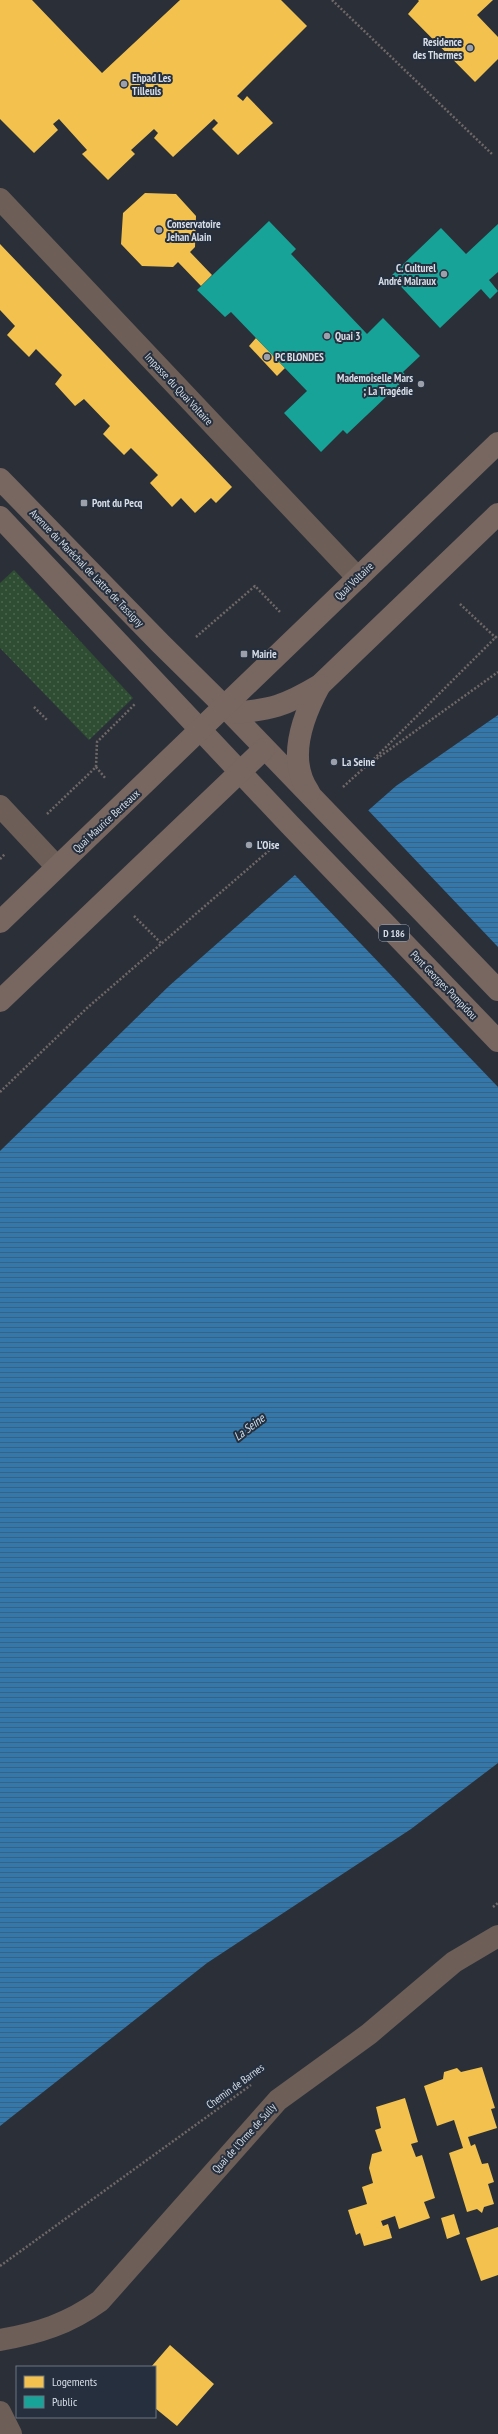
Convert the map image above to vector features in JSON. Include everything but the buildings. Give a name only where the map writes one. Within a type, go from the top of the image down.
[{"type":"main road","name":"Quai Voltaire","points":[[221,716],[300,634],[498,443]]},
{"type":"main road","name":"Avenue du Maréchal de Lattre de Tassigny","points":[[0,479],[174,658],[221,716],[264,749],[316,802]]},
{"type":"main road","points":[[221,716],[271,709],[301,696],[320,685],[498,514]]},
{"type":"main road","name":"D 186","points":[[0,516],[240,771]]},
{"type":"main road","points":[[320,685],[304,716],[298,753],[303,780],[316,802],[498,990]]},
{"type":"main road","name":"Quai Maurice Berteaux","points":[[0,922],[57,867],[221,716]]},
{"type":"main road","points":[[0,1001],[264,749]]},
{"type":"main road","name":"Pont Georges Pompidou","points":[[240,771],[498,1041]]},
{"type":"street","name":"Impasse du Quai Voltaire","points":[[0,199],[358,578]]},
{"type":"street","points":[[0,806],[57,867]]},
{"type":"street","name":"Quai de l'Orme de Sully","points":[[0,2340],[39,2332],[65,2323],[100,2301],[278,2100],[375,2030],[454,1962],[496,1942]]},
{"type":"street","points":[[0,2412],[11,2434]]},
{"type":"path","points":[[332,0],[493,155]]},
{"type":"path","points":[[191,642],[256,586],[300,634]]},
{"type":"path","points":[[366,767],[497,636],[460,604]]},
{"type":"path","points":[[43,817],[96,767],[97,742],[135,704]]},
{"type":"path","points":[[34,706],[48,721]]},
{"type":"path","points":[[0,1092],[87,1008],[162,944],[134,916]]},
{"type":"path","name":"Chemin de Barnes","points":[[0,2266],[251,2084]]},
{"type":"green space","points":[[14,570],[133,698],[89,740],[0,648],[0,583]]},
{"type":"water","name":"La Seine","points":[[498,715],[498,1763],[411,1829],[207,1963],[0,2126],[0,1151],[169,986],[396,786]]},
{"type":"pier","points":[[367,809],[498,947],[498,1087],[294,874]]},
{"type":"place","name":"Residence des Thermes","points":[[470,48]]},
{"type":"place","name":"Ehpad Les Tilleuls","points":[[124,84]]},
{"type":"place","name":"Conservatoire Jehan Alain","points":[[159,230]]},
{"type":"place","name":"C. Culturel André Malraux","points":[[444,274]]},
{"type":"place","name":"Quai 3","points":[[327,336]]},
{"type":"place","name":"PC BLONDES","points":[[267,357]]},
{"type":"place","name":"Mademoiselle Mars ; La Tragédie","points":[[421,384]]},
{"type":"place","name":"Pont du Pecq","points":[[84,503]]},
{"type":"place","name":"Mairie","points":[[244,654]]},
{"type":"place","name":"La Seine","points":[[334,762]]},
{"type":"place","name":"L'Oise","points":[[249,845]]}]
